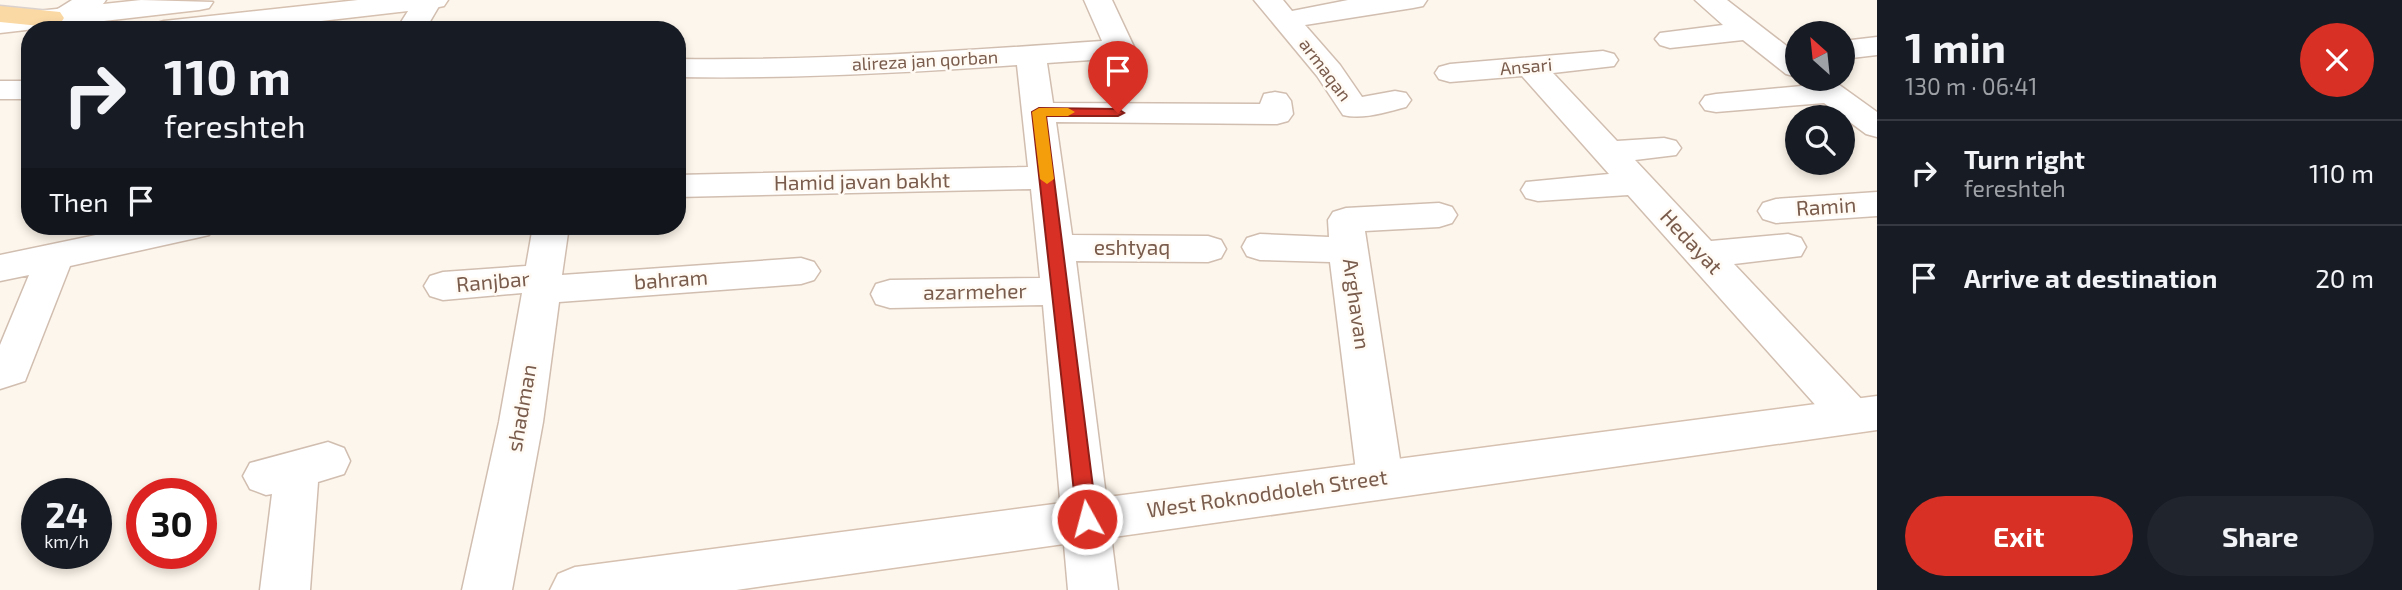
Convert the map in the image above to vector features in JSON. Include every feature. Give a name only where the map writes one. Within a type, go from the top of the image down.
[{"type":"main road","points":[[0,14],[58,17]]},
{"type":"street","points":[[58,17],[92,0]]},
{"type":"street","points":[[25,21],[222,0]]},
{"type":"street","points":[[246,21],[434,0]]},
{"type":"street","name":"alireza jan qorban","points":[[686,68],[906,64],[1120,49],[1098,0]]},
{"type":"street","points":[[1278,10],[1361,6],[1413,0]]},
{"type":"street","points":[[1709,0],[1785,54]]},
{"type":"street","points":[[416,21],[428,1]]},
{"type":"street","name":"armaqan","points":[[1278,10],[1354,108],[1395,100]]},
{"type":"street","points":[[0,24],[21,21]]},
{"type":"street","points":[[1670,39],[1749,31]]},
{"type":"street","points":[[0,49],[21,46]]},
{"type":"street","points":[[1855,49],[1877,46]]},
{"type":"street","points":[[1031,55],[1087,519],[1093,590]]},
{"type":"street","name":"Ansari","points":[[1450,73],[1603,60]]},
{"type":"street","name":"Hedayat","points":[[1531,68],[1703,254],[1864,414]]},
{"type":"street","points":[[0,90],[21,90]]},
{"type":"street","points":[[1716,103],[1790,91]]},
{"type":"street","points":[[1828,91],[1877,127]]},
{"type":"street","points":[[1039,112],[1277,114],[1275,101]]},
{"type":"street","points":[[1608,152],[1664,148]]},
{"type":"street","name":"Hamid javan bakht","points":[[686,186],[1047,178]]},
{"type":"street","points":[[1538,190],[1637,183]]},
{"type":"street","name":"Ramin","points":[[1776,211],[1877,204]]},
{"type":"street","name":"Arghavan","points":[[1380,479],[1346,220],[1439,215]]},
{"type":"street","points":[[0,268],[153,235]]},
{"type":"street","name":"shadman","points":[[487,590],[521,422],[550,235]]},
{"type":"street","points":[[1260,247],[1348,250]]},
{"type":"street","points":[[1703,254],[1788,247]]},
{"type":"street","name":"eshtyaq","points":[[1055,248],[1208,249]]},
{"type":"street","points":[[0,373],[10,370],[56,255]]},
{"type":"street","name":"bahram","points":[[542,284],[801,271]]},
{"type":"street","name":"Ranjbar","points":[[443,286],[542,284]]},
{"type":"street","name":"azarmeher","points":[[890,294],[1060,291]]},
{"type":"street","name":"West Roknoddoleh Street","points":[[575,590],[1864,414]]},
{"type":"street","points":[[285,590],[297,469]]},
{"type":"slow traffic","points":[[1047,179],[1039,112],[1068,112]]},
{"type":"route","points":[[1087,519],[1039,112],[1118,113]]}]
